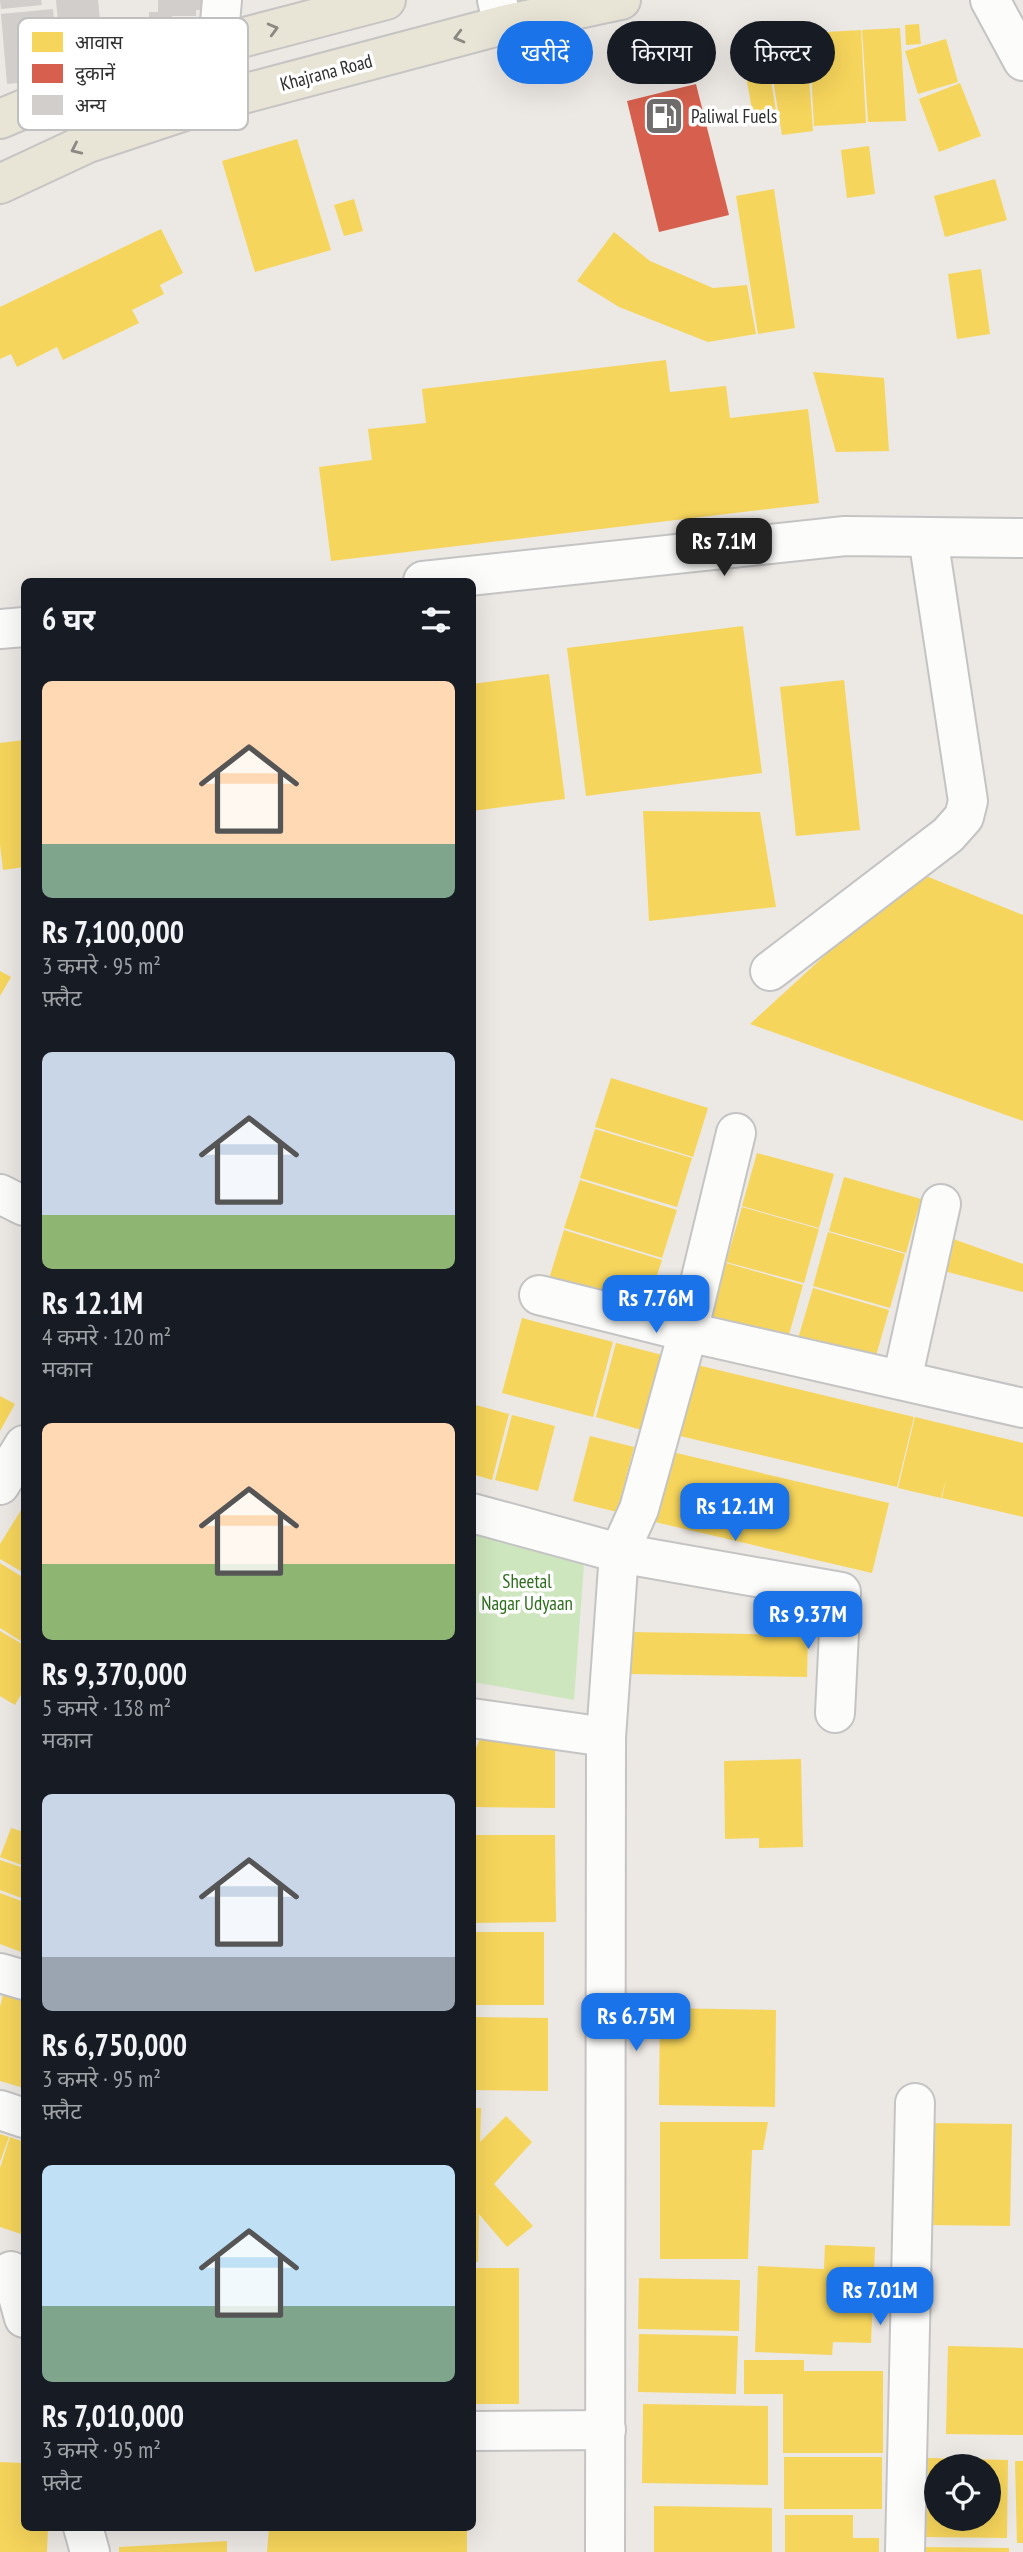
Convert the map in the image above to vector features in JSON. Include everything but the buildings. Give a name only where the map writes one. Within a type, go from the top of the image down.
[{"type":"main road","points":[[248,36],[386,0]]},
{"type":"main road","name":"Khajrana Road","points":[[248,93],[337,69],[500,13],[621,0]]},
{"type":"main road","points":[[322,16],[337,69]]},
{"type":"main road","points":[[0,119],[18,111]]},
{"type":"main road","name":"Khajrana Road","points":[[0,184],[88,144],[129,130]]},
{"type":"street","points":[[220,18],[222,0]]},
{"type":"street","points":[[990,0],[1023,61]]},
{"type":"street","points":[[451,578],[845,536],[1023,538]]},
{"type":"street","points":[[769,971],[948,835],[964,817],[968,801],[928,537]]},
{"type":"street","points":[[0,629],[21,627]]},
{"type":"street","points":[[605,2552],[606,1737],[619,1553],[639,1509],[688,1332],[737,1133]]},
{"type":"street","points":[[0,1194],[21,1204]]},
{"type":"street","points":[[902,1380],[941,1204]]},
{"type":"street","points":[[540,1295],[688,1332],[1023,1408]]},
{"type":"street","points":[[0,1485],[21,1450]]},
{"type":"street","points":[[476,1514],[619,1553],[841,1592],[835,1713]]},
{"type":"street","points":[[476,1719],[606,1737]]},
{"type":"street","points":[[0,1973],[21,1979]]},
{"type":"street","points":[[905,2552],[915,2103]]},
{"type":"street","points":[[0,2110],[21,2117]]},
{"type":"street","points":[[11,2272],[21,2307]]},
{"type":"street","points":[[476,2431],[606,2430]]},
{"type":"street","points":[[84,2531],[90,2552]]},
{"type":"green space","name":"Sheetal Nagar Udyaan","points":[[476,1522],[585,1550],[574,1700],[476,1683]]},
{"type":"place","name":"Paliwal Fuels","points":[[664,116]]}]
